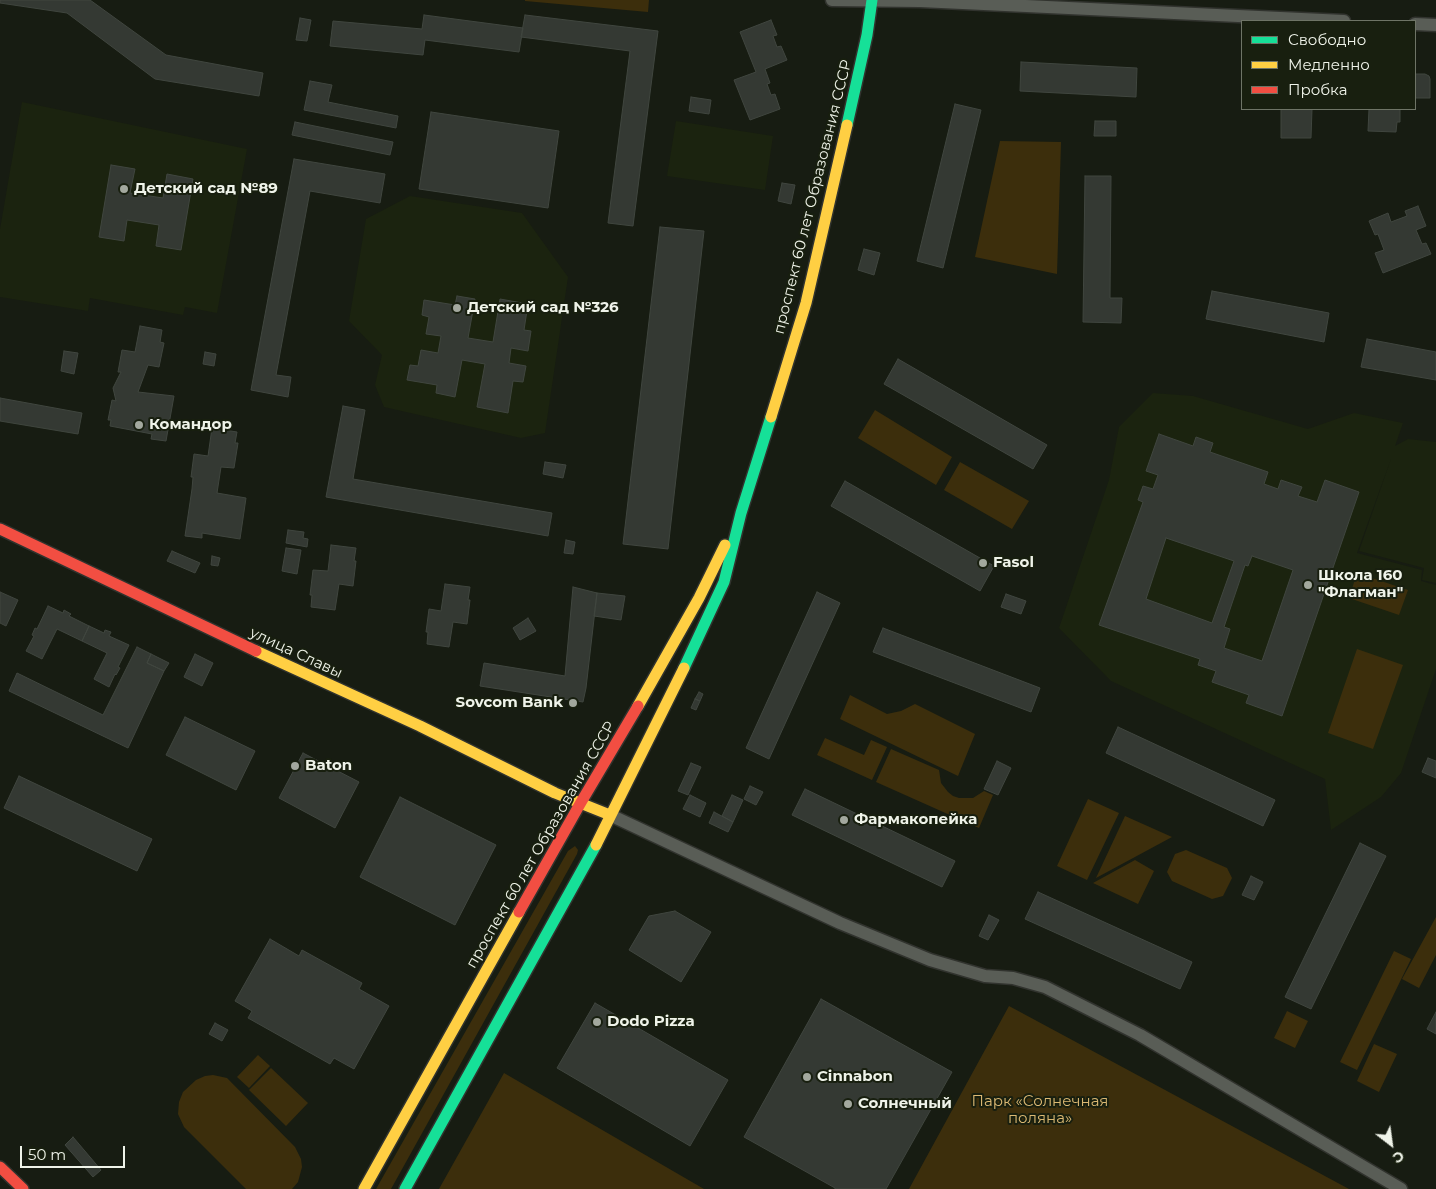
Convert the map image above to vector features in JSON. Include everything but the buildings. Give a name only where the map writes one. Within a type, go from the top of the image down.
[{"type":"main road","name":"проспект 60 лет Образования СССР","points":[[405,1189],[594,850],[610,814],[676,685],[724,582],[741,513],[806,303],[867,35],[872,0]]},
{"type":"main road","name":"проспект 60 лет Образования СССР","points":[[364,1189],[580,804],[699,598],[741,513]]},
{"type":"main road","name":"улица Славы","points":[[0,529],[306,675],[420,726],[580,804],[610,814]]},
{"type":"main road","points":[[0,1167],[23,1189]]},
{"type":"street","points":[[832,0],[920,0],[1324,20]]},
{"type":"street","points":[[1416,24],[1436,25]]},
{"type":"street","points":[[610,814],[840,923],[930,960],[985,976],[1013,978],[1045,987],[1140,1035],[1401,1189]]},
{"type":"shaded area","name":"Детский сад №89","points":[[22,102],[247,149],[217,313],[185,307],[183,315],[90,298],[88,311],[0,297],[0,229]]},
{"type":"shaded area","points":[[676,121],[773,136],[765,190],[667,176]]},
{"type":"shaded area","name":"Детский сад №326","points":[[410,196],[522,213],[568,277],[545,433],[521,438],[384,407],[375,385],[382,355],[349,321],[366,219]]},
{"type":"shaded area","points":[[1153,393],[1193,396],[1308,429],[1354,413],[1403,423],[1395,446],[1408,439],[1436,442],[1436,583],[1422,580],[1424,568],[1359,551],[1392,456],[1357,553],[1422,570],[1421,581],[1436,585],[1436,669],[1401,773],[1381,797],[1331,830],[1325,779],[1111,681],[1059,628],[1109,480],[1119,427]]},
{"type":"green space","points":[[525,0],[649,0],[648,12]]},
{"type":"green space","points":[[1000,141],[1061,142],[1057,274],[975,257]]},
{"type":"green space","points":[[875,410],[952,457],[936,485],[858,438]]},
{"type":"green space","points":[[960,462],[1029,501],[1012,529],[944,490]]},
{"type":"green space","points":[[1357,573],[1408,590],[1399,615],[1349,598]]},
{"type":"green space","points":[[1357,649],[1403,665],[1373,749],[1328,733]]},
{"type":"green space","points":[[850,695],[887,714],[901,711],[915,704],[975,734],[958,776],[840,719]]},
{"type":"green space","points":[[825,738],[864,755],[871,740],[887,747],[872,780],[817,755]]},
{"type":"green space","points":[[891,749],[939,770],[941,783],[953,796],[973,798],[984,791],[993,795],[979,828],[876,782]]},
{"type":"green space","points":[[1088,799],[1119,813],[1087,880],[1057,866]]},
{"type":"green space","points":[[1125,816],[1172,837],[1096,878]]},
{"type":"green space","points":[[575,846],[578,850],[577,854],[391,1189],[376,1189],[568,851]]},
{"type":"green space","points":[[1186,850],[1227,868],[1232,878],[1223,896],[1212,899],[1172,881],[1167,872],[1175,854]]},
{"type":"green space","points":[[1135,860],[1154,871],[1138,904],[1093,883]]},
{"type":"green space","points":[[1436,917],[1436,955],[1419,988],[1402,979]]},
{"type":"green space","points":[[1394,951],[1411,959],[1357,1070],[1340,1062]]},
{"type":"green space","name":"Парк «Солнечная поляна»","points":[[1009,1006],[1349,1189],[909,1189]]},
{"type":"green space","points":[[1287,1011],[1308,1021],[1295,1048],[1274,1038]]},
{"type":"green space","points":[[1374,1044],[1397,1054],[1379,1092],[1357,1081]]},
{"type":"green space","points":[[258,1055],[270,1066],[249,1088],[237,1077]]},
{"type":"green space","points":[[271,1068],[308,1103],[286,1126],[249,1090]]},
{"type":"green space","points":[[504,1073],[704,1189],[439,1189]]},
{"type":"green space","points":[[213,1075],[227,1078],[295,1147],[301,1159],[302,1167],[298,1182],[292,1189],[246,1189],[184,1127],[178,1114],[179,1102],[183,1092],[196,1080]]},
{"type":"traffic: fast","points":[[847,125],[867,35],[872,0]]},
{"type":"traffic: fast","points":[[684,668],[724,582],[741,513],[771,417]]},
{"type":"traffic: fast","points":[[405,1189],[596,845]]},
{"type":"traffic: slow","points":[[771,417],[806,303],[847,125]]},
{"type":"traffic: slow","points":[[638,706],[699,598],[725,545]]},
{"type":"traffic: slow","points":[[256,651],[420,726],[555,793],[610,815]]},
{"type":"traffic: slow","points":[[596,845],[684,668]]},
{"type":"traffic: slow","points":[[364,1189],[519,912]]},
{"type":"traffic: jam","points":[[0,529],[256,651]]},
{"type":"traffic: jam","points":[[519,912],[638,706]]},
{"type":"traffic: jam","points":[[0,1167],[23,1189]]},
{"type":"place","name":"Детский сад №89","points":[[124,189]]},
{"type":"place","name":"Детский сад №326","points":[[457,308]]},
{"type":"place","name":"Командор","points":[[139,425]]},
{"type":"place","name":"Fasol","points":[[983,563]]},
{"type":"place","name":"Школа 160 \"Флагман\"","points":[[1308,585]]},
{"type":"place","name":"Sovcom Bank","points":[[573,703]]},
{"type":"place","name":"Baton","points":[[295,766]]},
{"type":"place","name":"Фармакопейка","points":[[844,820]]},
{"type":"place","name":"Dodo Pizza","points":[[597,1022]]},
{"type":"place","name":"Cinnabon","points":[[807,1077]]},
{"type":"place","name":"Солнечный","points":[[848,1104]]}]
